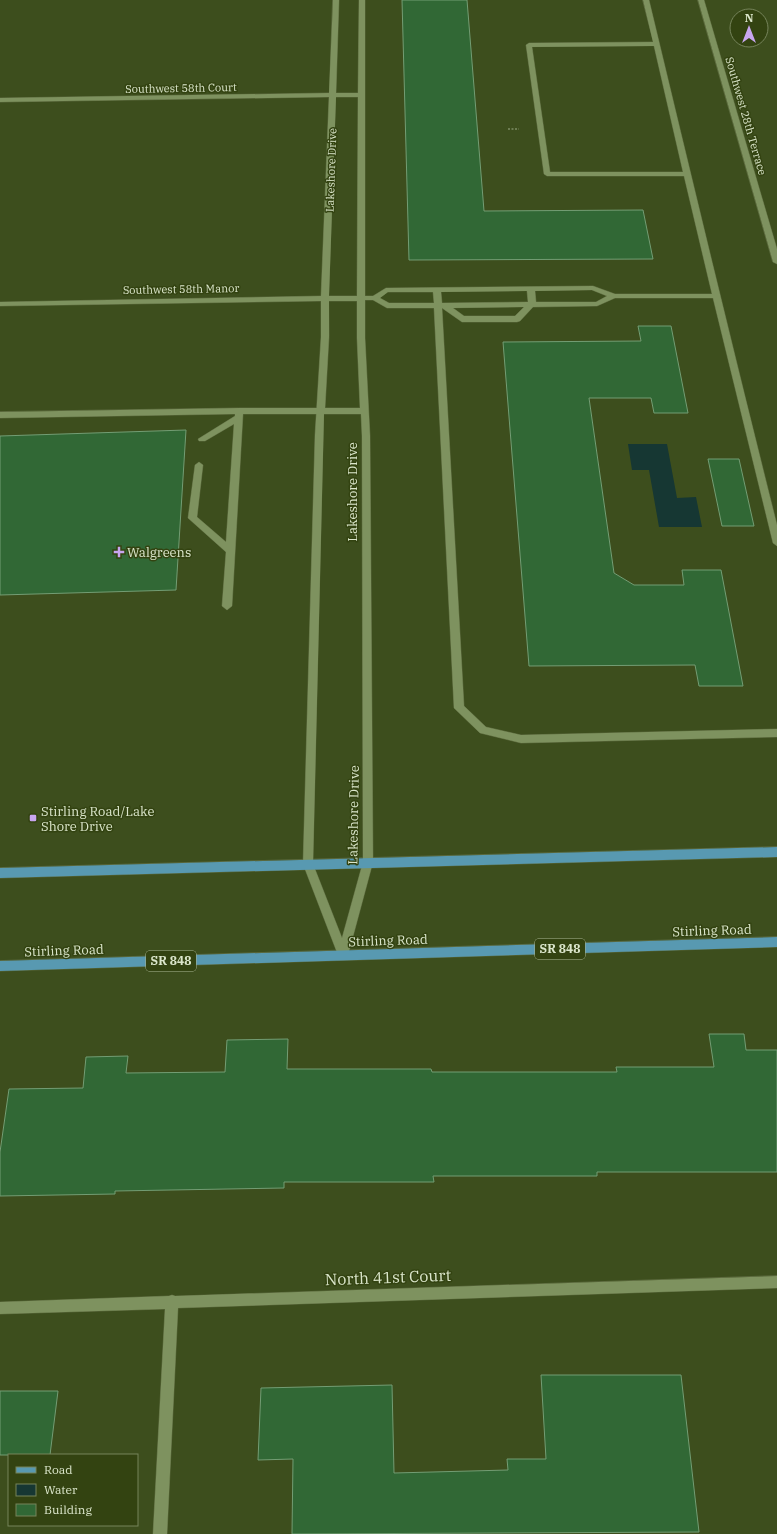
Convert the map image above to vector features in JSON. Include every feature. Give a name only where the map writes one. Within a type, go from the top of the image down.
[{"type":"main road","points":[[0,873],[777,852]]},
{"type":"main road","name":"Stirling Road","points":[[0,966],[777,942]]},
{"type":"street","name":"Lakeshore Drive","points":[[336,0],[325,298],[325,337],[314,590],[308,864],[343,955]]},
{"type":"street","name":"Lakeshore Drive","points":[[343,955],[368,862],[366,444],[361,338],[362,0]]},
{"type":"street","points":[[646,0],[716,296],[777,543]]},
{"type":"street","name":"Southwest 28th Terrace","points":[[701,0],[777,262]]},
{"type":"street","points":[[657,44],[528,45],[547,174],[688,174]]},
{"type":"street","name":"Southwest 58th Court","points":[[0,100],[362,95]]},
{"type":"street","points":[[614,296],[597,304],[386,306],[375,298],[386,290],[593,288],[614,296],[716,296]]},
{"type":"street","points":[[437,289],[441,305],[459,708],[483,730],[521,739],[777,733]]},
{"type":"street","points":[[441,305],[462,319],[517,319],[532,304],[531,289]]},
{"type":"street","name":"Southwest 58th Manor","points":[[0,304],[375,298]]},
{"type":"street","points":[[0,415],[239,414],[364,410]]},
{"type":"street","points":[[202,439],[239,414]]},
{"type":"street","points":[[227,606],[239,414]]},
{"type":"street","points":[[199,464],[192,518],[231,551]]},
{"type":"street","name":"North 41st Court","points":[[0,1308],[172,1301],[777,1282]]},
{"type":"street","points":[[160,1534],[172,1301]]},
{"type":"water","points":[[628,444],[667,444],[677,498],[696,497],[702,527],[659,527],[649,470],[632,470]]},
{"type":"building","points":[[402,0],[467,0],[484,211],[643,210],[653,259],[409,260]]},
{"type":"building","points":[[638,326],[671,326],[688,413],[654,413],[651,398],[589,398],[614,573],[634,585],[684,585],[682,570],[721,570],[743,686],[699,686],[695,665],[529,666],[503,342],[641,341]]},
{"type":"building","points":[[186,430],[176,590],[0,595],[0,436]]},
{"type":"building","points":[[708,459],[739,459],[754,526],[722,526]]},
{"type":"building","points":[[709,1034],[744,1034],[746,1050],[777,1050],[777,1172],[597,1172],[597,1176],[433,1176],[434,1182],[284,1182],[284,1188],[115,1191],[115,1194],[0,1196],[0,1152],[9,1089],[83,1088],[86,1057],[128,1056],[126,1073],[225,1072],[227,1040],[288,1039],[287,1069],[431,1069],[432,1072],[617,1072],[616,1067],[714,1067]]},
{"type":"building","points":[[541,1375],[681,1375],[699,1532],[292,1534],[293,1459],[258,1460],[261,1388],[392,1385],[394,1473],[508,1470],[507,1459],[546,1459]]},
{"type":"building","points":[[0,1391],[58,1391],[50,1454],[0,1455]]},
{"type":"place","name":"Walgreens","points":[[119,552]]},
{"type":"place","name":"Stirling Road/Lake Shore Drive","points":[[33,818]]}]
